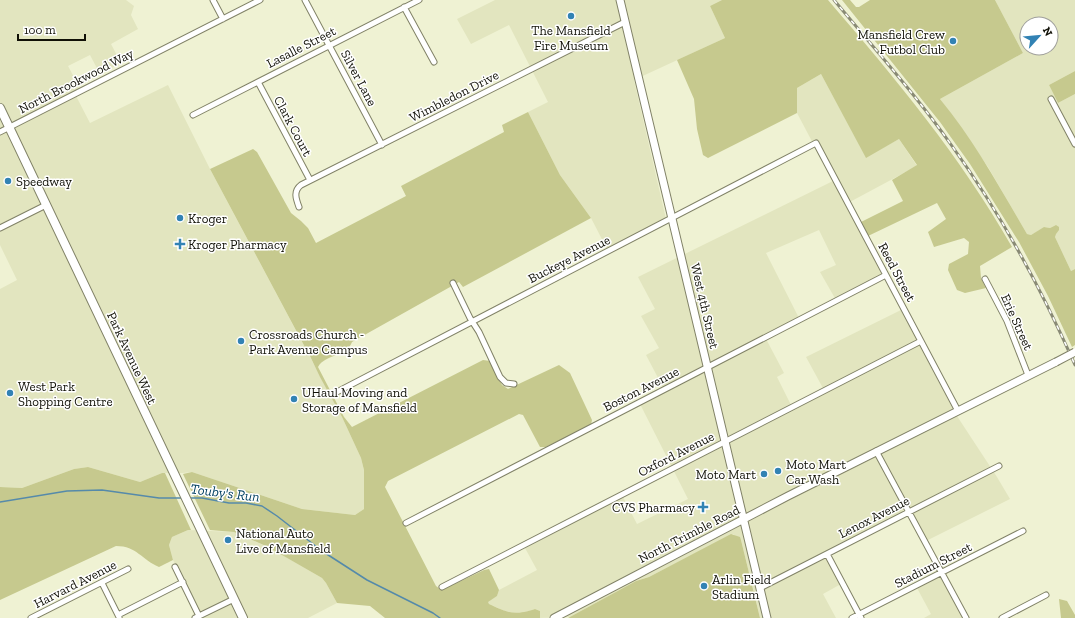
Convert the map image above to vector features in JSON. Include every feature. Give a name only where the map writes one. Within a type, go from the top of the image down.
[{"type":"main road","name":"West 4th Street","points":[[620,0],[767,618]]},
{"type":"main road","name":"Park Avenue West","points":[[0,108],[243,618]]},
{"type":"main road","name":"North Trimble Road","points":[[554,618],[876,451],[1075,352]]},
{"type":"street","points":[[213,0],[223,19]]},
{"type":"street","name":"North Brookwood Way","points":[[0,132],[260,0]]},
{"type":"street","name":"Silver Lane","points":[[305,0],[382,145]]},
{"type":"street","name":"Lasalle Street","points":[[193,114],[419,0]]},
{"type":"street","points":[[404,8],[434,62]]},
{"type":"street","name":"Wimbledon Drive","points":[[299,207],[296,192],[298,188],[310,180],[626,22]]},
{"type":"street","name":"Clark Court","points":[[258,82],[310,180]]},
{"type":"street","points":[[1051,99],[1075,144]]},
{"type":"street","name":"Buckeye Avenue","points":[[333,394],[816,144]]},
{"type":"street","name":"Reed Street","points":[[816,144],[958,411]]},
{"type":"street","points":[[0,228],[46,205]]},
{"type":"street","name":"Boston Avenue","points":[[406,523],[886,276]]},
{"type":"street","name":"Erie Street","points":[[985,280],[1007,321],[1028,375]]},
{"type":"street","points":[[453,283],[461,302],[479,332],[500,377],[506,383],[514,384]]},
{"type":"street","name":"Oxford Avenue","points":[[442,587],[920,341]]},
{"type":"street","points":[[876,451],[966,618]]},
{"type":"street","name":"Lenox Avenue","points":[[760,588],[908,511],[999,466]]},
{"type":"street","name":"Stadium Street","points":[[852,618],[860,616],[1023,531]]},
{"type":"street","points":[[826,554],[860,616]]},
{"type":"street","points":[[175,567],[183,582],[197,617],[234,599]]},
{"type":"street","name":"Harvard Avenue","points":[[31,618],[128,569]]},
{"type":"street","points":[[102,582],[119,617],[183,582]]},
{"type":"street","points":[[1002,618],[1046,595]]},
{"type":"shaded area","points":[[0,0],[126,0],[134,6],[131,15],[138,29],[111,44],[121,63],[100,74],[90,55],[68,66],[82,92],[76,96],[90,123],[168,85],[210,169],[342,417],[361,458],[364,470],[364,509],[355,515],[302,509],[192,472],[162,473],[140,482],[88,467],[74,469],[22,488],[0,487],[0,289],[17,280],[0,245]]},
{"type":"shaded area","points":[[495,0],[722,0],[710,6],[725,38],[634,80],[666,219],[607,249],[591,218],[560,175],[528,112],[548,102],[509,25],[471,44],[457,19]]},
{"type":"shaded area","points":[[722,0],[828,0],[926,119],[971,181],[1012,247],[980,266],[981,278],[986,288],[965,293],[957,290],[948,270],[949,264],[968,254],[969,242],[964,238],[934,247],[928,232],[946,219],[937,203],[868,236],[861,222],[903,201],[892,180],[917,165],[899,139],[866,158],[821,74],[797,88],[797,113],[708,158],[703,155],[697,129],[694,99],[677,60],[725,38],[710,6]]},
{"type":"shaded area","points":[[842,0],[850,0],[856,7],[859,7],[870,0],[995,0],[1019,45],[1019,55],[940,99],[964,131],[997,182],[1027,234],[1031,235],[1044,227],[1050,228],[1056,225],[1059,227],[1055,237],[1071,271],[1075,269],[1075,345],[1072,347],[1048,296],[1019,242],[970,164],[940,122]]},
{"type":"shaded area","points":[[995,0],[1075,0],[1075,71],[1049,85],[1058,103],[1075,94],[1075,269],[1071,271],[1055,237],[1056,225],[1050,228],[1045,227],[1031,235],[1027,234],[988,167],[940,99],[1019,55],[1059,56],[1059,16],[1019,16],[1019,45]]},
{"type":"shaded area","points":[[1075,71],[1075,94],[1058,103],[1049,85]]},
{"type":"shaded area","points":[[821,74],[866,157],[899,139],[917,166],[846,204],[882,275],[836,300],[820,272],[836,265],[819,230],[766,253],[800,320],[765,337],[784,373],[777,377],[792,407],[824,390],[806,357],[901,310],[955,413],[1010,499],[922,543],[905,511],[824,552],[841,584],[823,594],[836,618],[760,618],[741,540],[733,534],[649,577],[636,581],[570,617],[540,618],[540,611],[535,609],[523,613],[511,614],[489,604],[487,602],[497,596],[499,590],[537,570],[525,548],[623,497],[637,524],[688,499],[640,404],[665,391],[646,355],[659,348],[641,316],[655,309],[638,277],[833,181],[797,113],[797,88]]},
{"type":"shaded area","points":[[528,112],[560,175],[591,218],[463,287],[459,282],[352,342],[346,350],[321,363],[318,367],[344,417],[352,427],[483,360],[490,361],[502,385],[508,389],[559,365],[570,373],[592,420],[591,425],[546,447],[540,447],[523,415],[519,414],[388,481],[385,487],[436,586],[440,589],[444,589],[489,569],[499,590],[497,596],[488,602],[489,604],[502,610],[516,613],[535,609],[540,611],[540,618],[385,618],[370,606],[337,603],[322,578],[268,547],[234,532],[210,530],[183,474],[192,472],[302,509],[355,515],[364,509],[364,470],[361,458],[342,417],[210,169],[253,149],[257,152],[291,213],[308,228],[316,243],[406,196],[401,186],[504,132],[502,125]]},
{"type":"shaded area","points":[[88,467],[140,482],[165,473],[191,530],[172,537],[169,545],[173,560],[159,567],[129,548],[116,546],[0,600],[0,487],[22,488],[74,469]]},
{"type":"shaded area","points":[[188,530],[234,532],[272,549],[322,578],[337,603],[308,618],[202,618],[173,560],[169,545],[172,537]]},
{"type":"shaded area","points":[[731,534],[740,537],[760,618],[568,618],[636,581],[649,577]]},
{"type":"shaded area","points":[[940,576],[963,618],[924,618],[931,614],[917,588]]},
{"type":"shaded area","points":[[1059,599],[1067,601],[1075,615],[1075,618],[1061,618]]},
{"type":"waterway","name":"Touby's Run","points":[[0,502],[67,491],[102,490],[159,498],[183,498]]},
{"type":"waterway","name":"Touby's Run","points":[[188,498],[202,498],[229,503],[246,503],[262,506],[322,551],[367,580],[433,613],[440,618]]},
{"type":"railway","points":[[834,0],[924,108],[970,172],[1019,252],[1062,336],[1075,365]]},
{"type":"place","name":"The Mansfield Fire Museum","points":[[571,16]]},
{"type":"place","name":"Mansfield Crew Futbol Club","points":[[953,41]]},
{"type":"place","name":"Speedway","points":[[8,181]]},
{"type":"place","name":"Kroger","points":[[180,218]]},
{"type":"place","name":"Kroger Pharmacy","points":[[180,244]]},
{"type":"place","name":"Crossroads Church - Park Avenue Campus","points":[[241,341]]},
{"type":"place","name":"West Park Shopping Centre","points":[[10,393]]},
{"type":"place","name":"UHaul Moving and Storage of Mansfield","points":[[294,399]]},
{"type":"place","name":"Moto Mart Car Wash","points":[[778,471]]},
{"type":"place","name":"Moto Mart","points":[[764,474]]},
{"type":"place","name":"CVS Pharmacy","points":[[703,507]]},
{"type":"place","name":"National Auto Live of Mansfield","points":[[228,540]]},
{"type":"place","name":"Arlin Field Stadium","points":[[704,586]]}]
